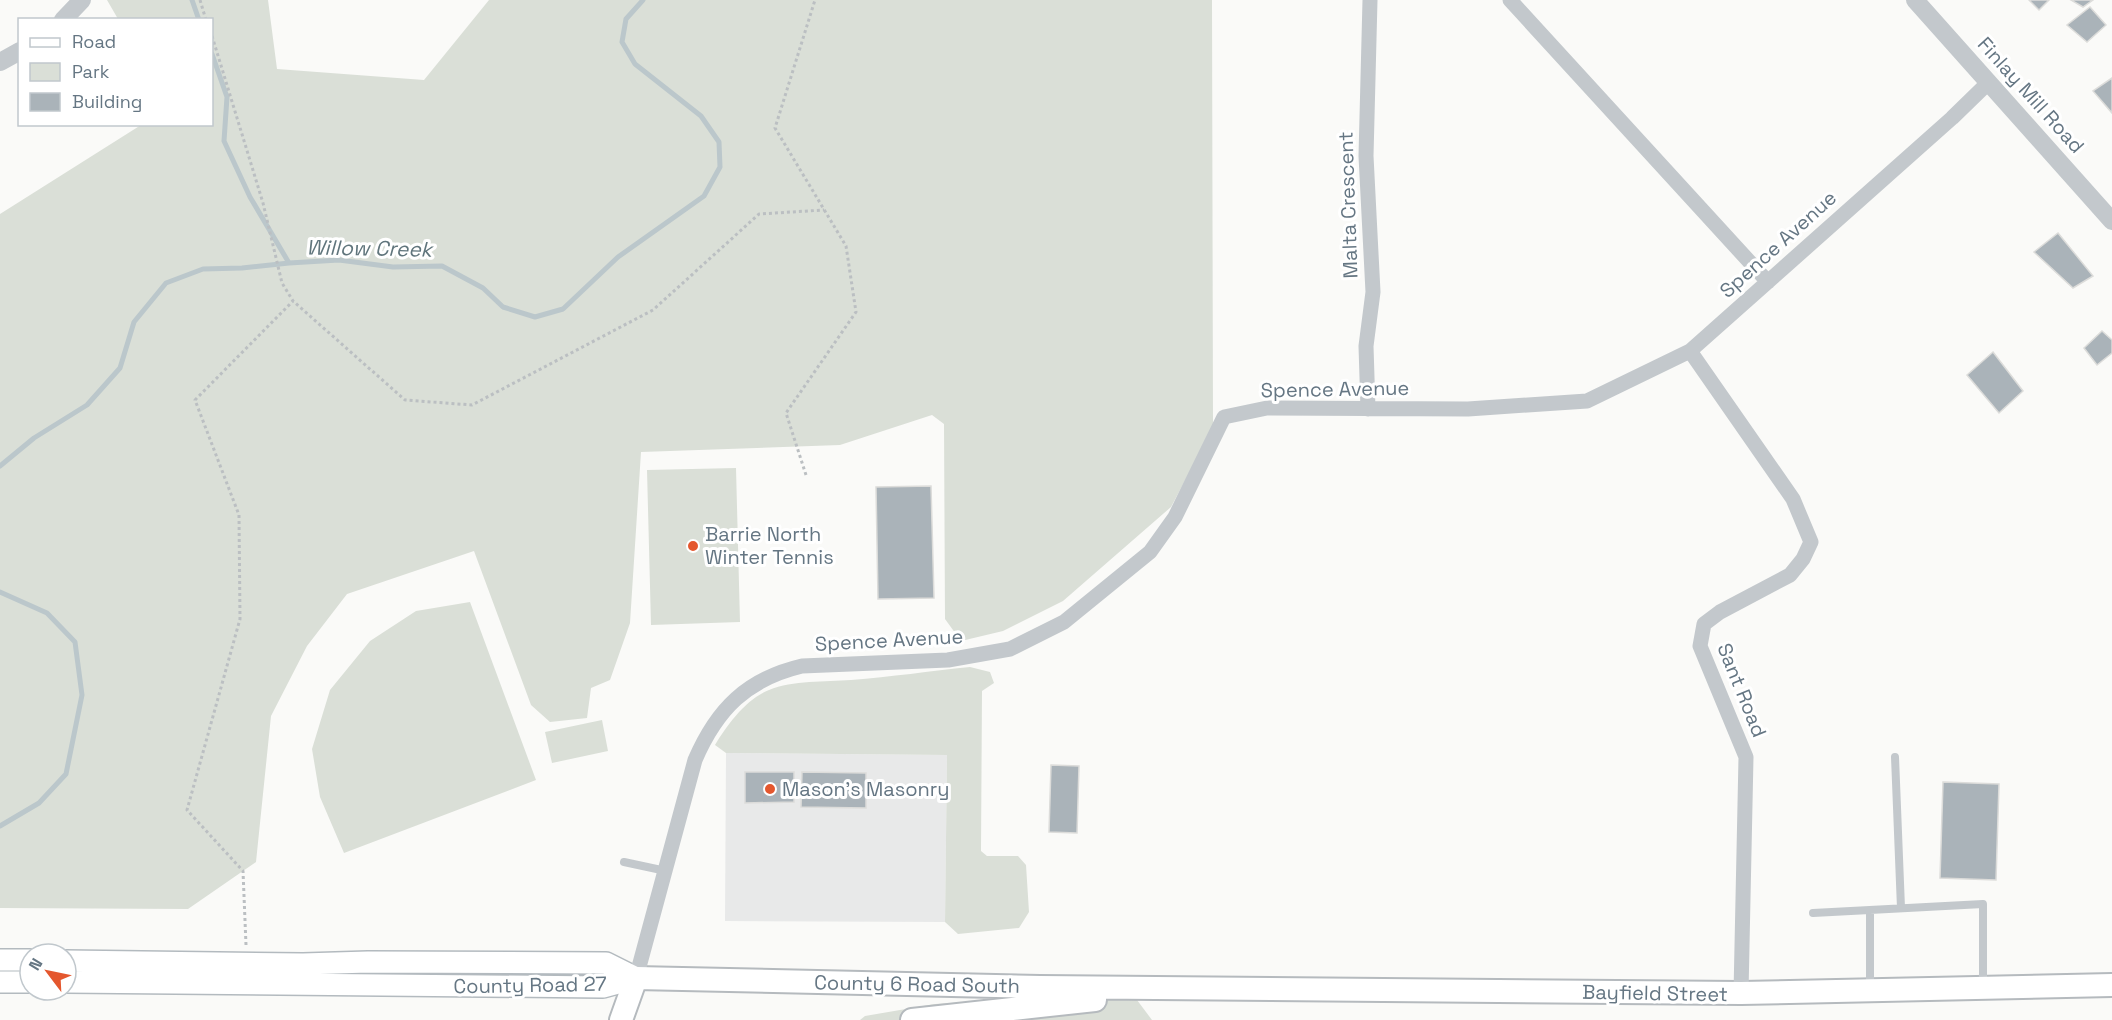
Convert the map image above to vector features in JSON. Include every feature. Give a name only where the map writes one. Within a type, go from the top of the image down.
[{"type":"main road","points":[[0,960],[18,960]]},
{"type":"main road","name":"County Road 27","points":[[78,961],[606,963],[636,978]]},
{"type":"main road","name":"County Road 27","points":[[78,982],[603,987],[636,978]]},
{"type":"main road","name":"County 6 Road South","points":[[636,978],[1040,987],[1198,988]]},
{"type":"main road","points":[[621,1020],[636,978]]},
{"type":"main road","points":[[0,982],[18,982]]},
{"type":"main road","name":"Bayfield Street","points":[[1198,988],[1741,993],[2112,985]]},
{"type":"main road","points":[[912,1020],[1198,988]]},
{"type":"street","points":[[65,18],[82,0]]},
{"type":"street","name":"Malta Crescent","points":[[1368,409],[1366,346],[1372,292],[1366,156],[1370,0]]},
{"type":"street","points":[[1510,0],[1768,282]]},
{"type":"street","name":"Finlay Mill Road","points":[[1915,0],[2112,221]]},
{"type":"street","points":[[0,63],[18,52]]},
{"type":"street","name":"Spence Avenue","points":[[636,978],[695,760],[705,737],[720,715],[756,683],[780,671],[802,666],[948,660],[1010,649],[1064,622],[1149,552],[1175,517],[1224,417],[1267,408],[1468,409],[1587,400],[1690,351],[1989,82]]},
{"type":"street","name":"Sant Road","points":[[1690,351],[1793,499],[1811,542],[1803,559],[1790,574],[1720,612],[1704,624],[1700,646],[1746,757],[1741,993]]},
{"type":"lane","points":[[1895,757],[1901,908]]},
{"type":"lane","points":[[624,862],[666,871]]},
{"type":"lane","points":[[1812,913],[1983,904],[1983,988]]},
{"type":"lane","points":[[1870,910],[1870,990]]},
{"type":"path","points":[[200,0],[205,18]]},
{"type":"path","points":[[806,475],[786,413],[856,312],[846,246],[775,128],[815,0]]},
{"type":"path","points":[[213,39],[263,203],[282,283],[293,301],[405,400],[472,405],[653,310],[759,214],[824,210]]},
{"type":"path","points":[[247,963],[243,871],[187,810],[240,619],[239,515],[195,400],[293,301]]},
{"type":"shaded area","points":[[726,753],[947,755],[945,922],[725,921]]},
{"type":"green space","points":[[107,0],[268,0],[277,69],[424,80],[489,0],[1212,0],[1213,427],[1171,507],[1063,601],[1003,631],[961,641],[945,619],[944,424],[932,415],[840,445],[641,452],[630,623],[610,680],[591,688],[587,718],[550,722],[531,705],[474,551],[347,594],[307,646],[271,716],[256,862],[188,909],[0,908],[0,214],[139,126],[213,126],[213,18],[117,18]]},
{"type":"green space","name":"Barrie North Winter Tennis","points":[[736,468],[740,622],[651,625],[647,470]]},
{"type":"green space","points":[[470,602],[536,780],[344,853],[320,797],[312,749],[330,690],[370,641],[416,611]]},
{"type":"green space","points":[[970,667],[990,672],[994,683],[982,691],[981,851],[987,856],[1018,856],[1026,865],[1029,912],[1019,928],[958,934],[945,922],[947,755],[726,753],[715,745],[731,721],[745,706],[761,694],[778,687],[799,683],[866,679]]},
{"type":"green space","points":[[602,720],[608,751],[552,763],[545,732]]},
{"type":"green space","points":[[1131,992],[1152,1020],[860,1020],[865,1016],[935,1004]]},
{"type":"building","points":[[2029,0],[2049,0],[2039,10]]},
{"type":"building","points":[[2071,0],[2093,0],[2083,7]]},
{"type":"building","points":[[2090,7],[2106,25],[2087,42],[2067,25]]},
{"type":"building","points":[[2112,78],[2112,113],[2093,91]]},
{"type":"building","points":[[2058,233],[2093,276],[2073,288],[2034,252]]},
{"type":"building","points":[[2102,331],[2112,340],[2112,353],[2097,365],[2084,348]]},
{"type":"building","points":[[1993,352],[2023,391],[1999,413],[1967,375]]},
{"type":"building","points":[[931,486],[934,598],[878,599],[876,487]]},
{"type":"building","points":[[1051,765],[1079,766],[1077,833],[1049,832]]},
{"type":"building","points":[[745,772],[794,772],[794,802],[745,803]]},
{"type":"building","points":[[802,772],[866,773],[866,808],[801,807]]},
{"type":"building","points":[[1943,782],[1999,784],[1996,880],[1940,878]]},
{"type":"waterway","points":[[192,0],[198,18]]},
{"type":"waterway","name":"Willow Creek","points":[[0,466],[34,438],[87,405],[120,368],[134,322],[166,283],[203,269],[339,260],[393,267],[442,266],[483,288],[503,307],[535,317],[563,309],[618,257],[704,196],[720,167],[719,142],[701,116],[635,64],[622,42],[626,19],[643,0]]},
{"type":"waterway","points":[[213,57],[227,97],[224,141],[250,197],[289,263]]},
{"type":"waterway","name":"Willow Creek","points":[[0,592],[47,613],[75,642],[82,695],[66,774],[39,803],[0,826]]},
{"type":"place","name":"Barrie North Winter Tennis","points":[[693,546]]},
{"type":"place","name":"Mason's Masonry","points":[[770,789]]}]
